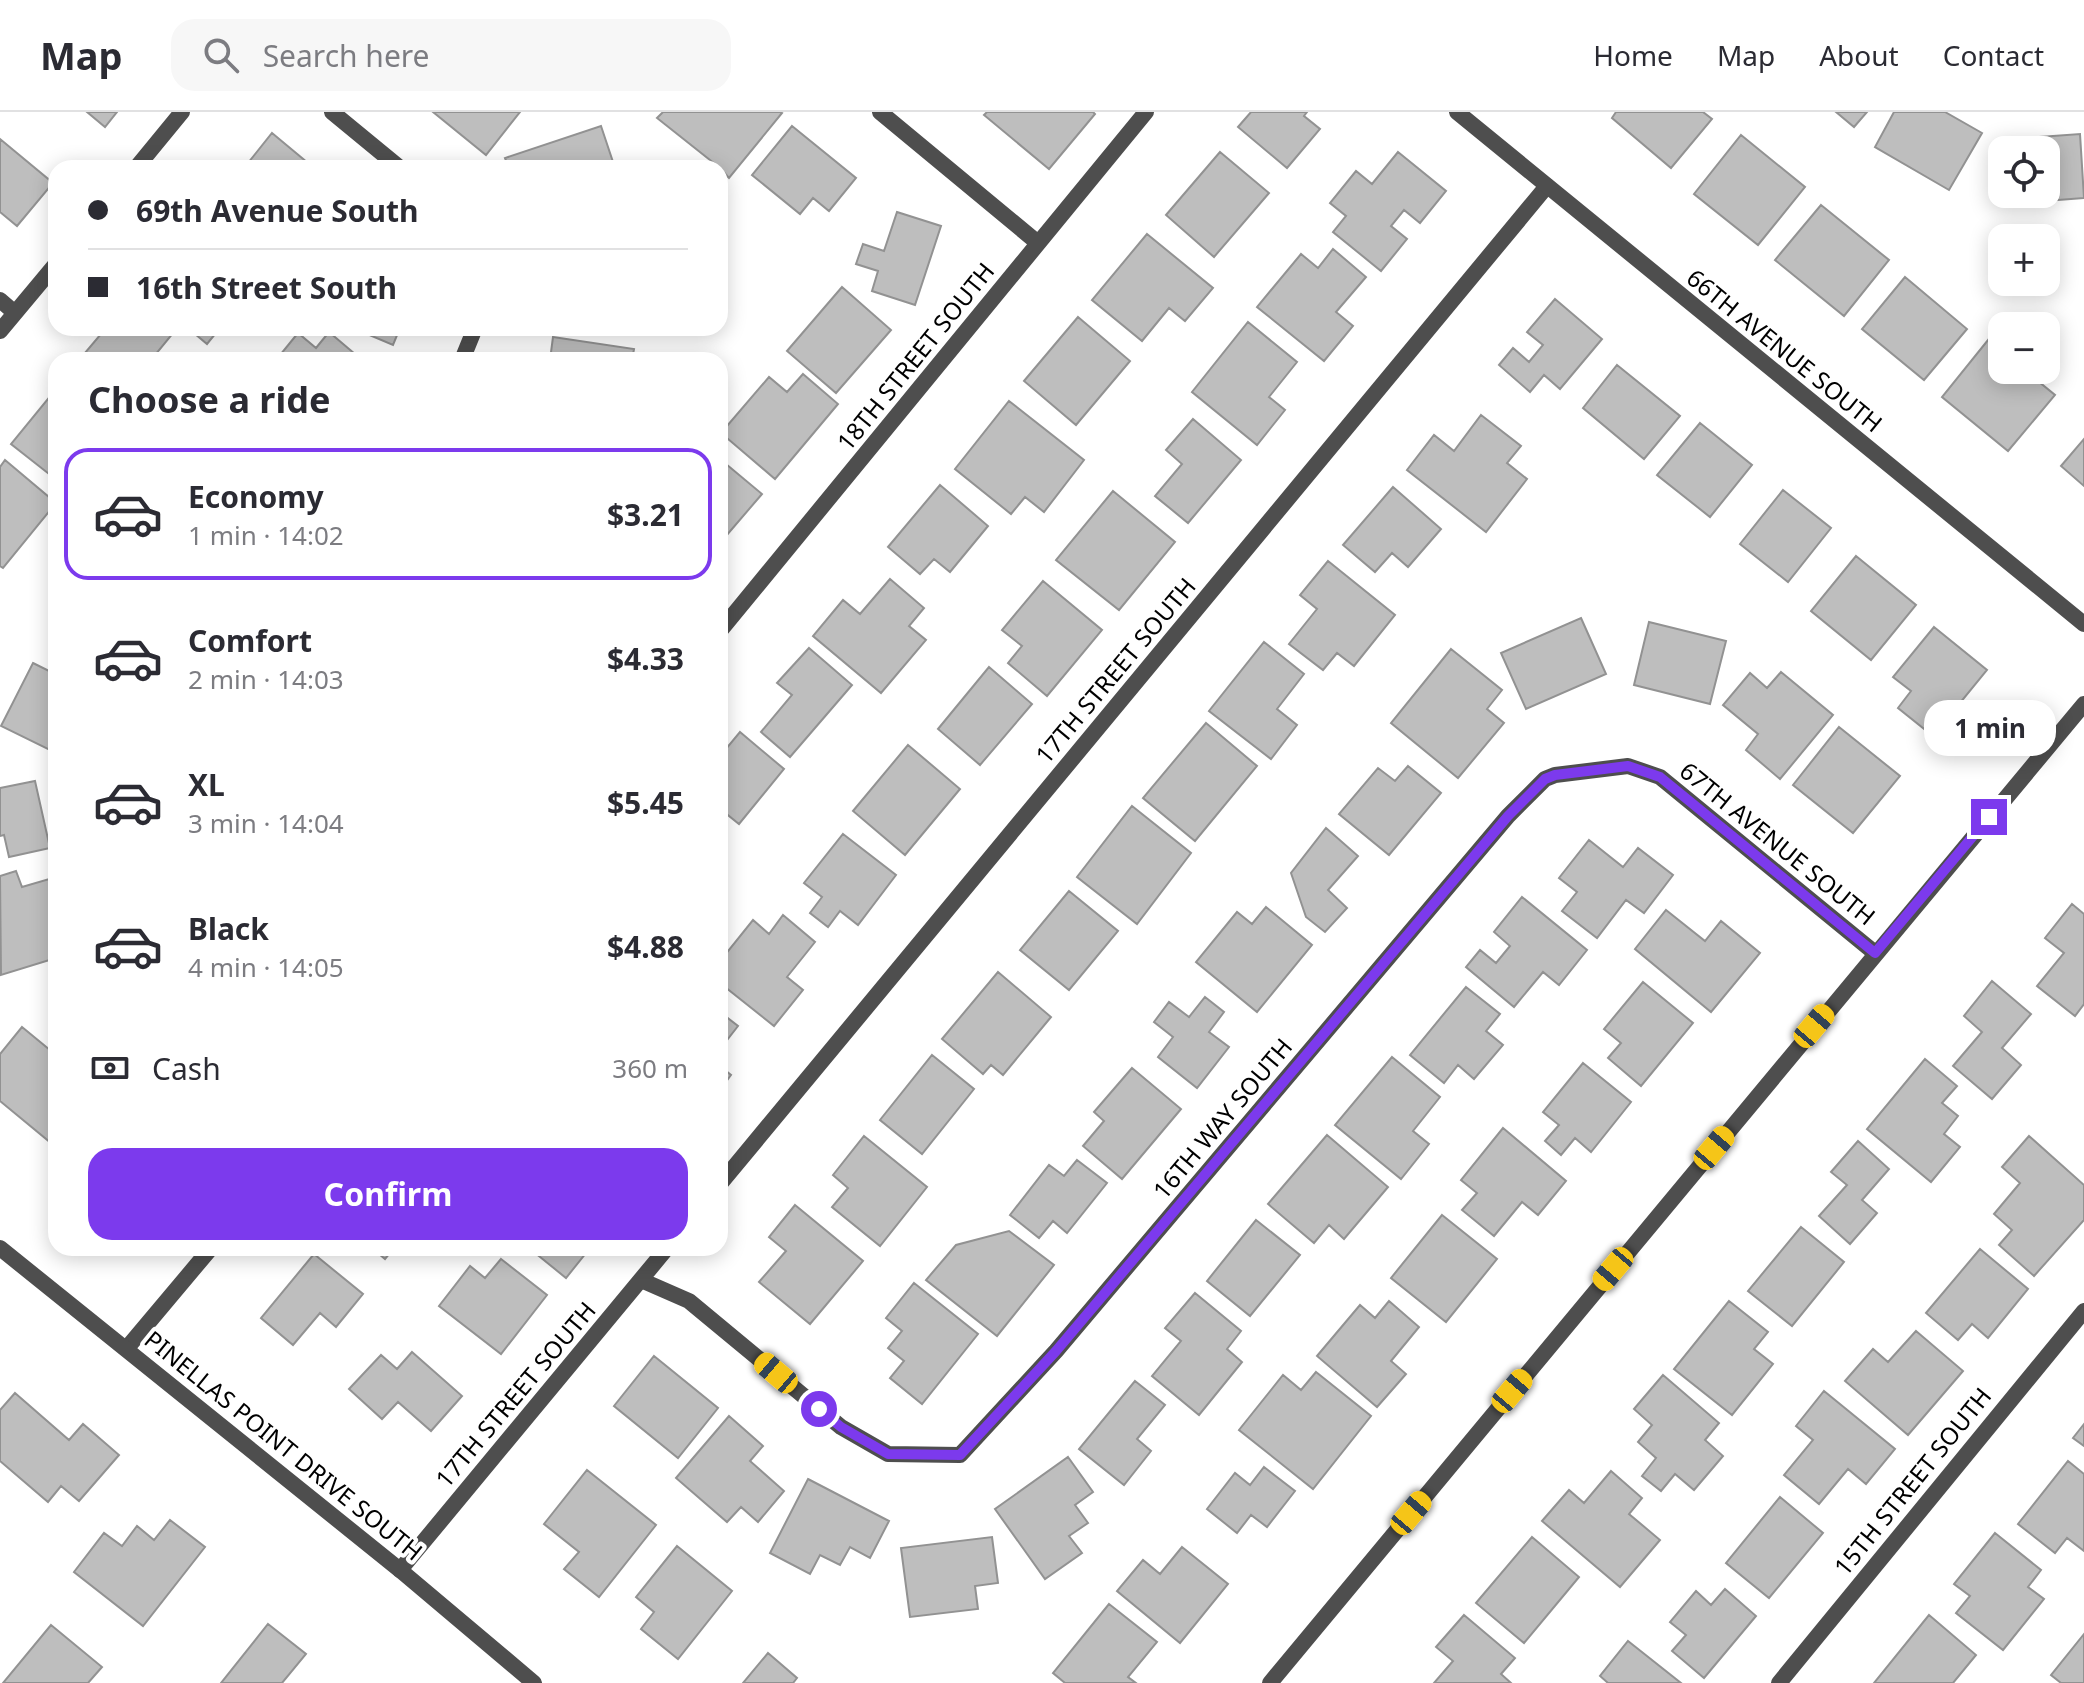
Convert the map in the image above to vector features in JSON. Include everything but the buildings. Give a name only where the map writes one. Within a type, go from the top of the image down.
[{"type":"street","points":[[143,160],[182,112]]},
{"type":"street","points":[[332,112],[390,160]]},
{"type":"street","points":[[880,112],[1038,243]]},
{"type":"street","name":"18TH STREET SOUTH","points":[[728,621],[1146,112]]},
{"type":"street","name":"66TH AVENUE SOUTH","points":[[1457,112],[2084,624]]},
{"type":"street","name":"17TH STREET SOUTH","points":[[728,1174],[1547,186]]},
{"type":"street","points":[[0,331],[48,274]]},
{"type":"street","points":[[0,300],[15,313]]},
{"type":"street","points":[[1270,1683],[2084,704]]},
{"type":"street","name":"67TH AVENUE SOUTH","points":[[1555,775],[1628,766],[1660,777],[1875,953]]},
{"type":"street","name":"16TH WAY SOUTH","points":[[641,1280],[689,1301],[841,1427],[888,1454],[960,1455],[1056,1351],[1508,816],[1545,779],[1555,775]]},
{"type":"street","name":"PINELLAS POINT DRIVE SOUTH","points":[[0,1248],[400,1570],[534,1683]]},
{"type":"street","points":[[127,1348],[204,1256]]},
{"type":"street","name":"17TH STREET SOUTH","points":[[400,1570],[660,1256]]},
{"type":"street","name":"15TH STREET SOUTH","points":[[1779,1683],[2084,1311]]},
{"type":"route","points":[[819,1409],[841,1427],[888,1454],[960,1455],[1056,1351],[1508,816],[1545,779],[1555,775],[1628,766],[1660,777],[1875,953],[1989,817]]}]
